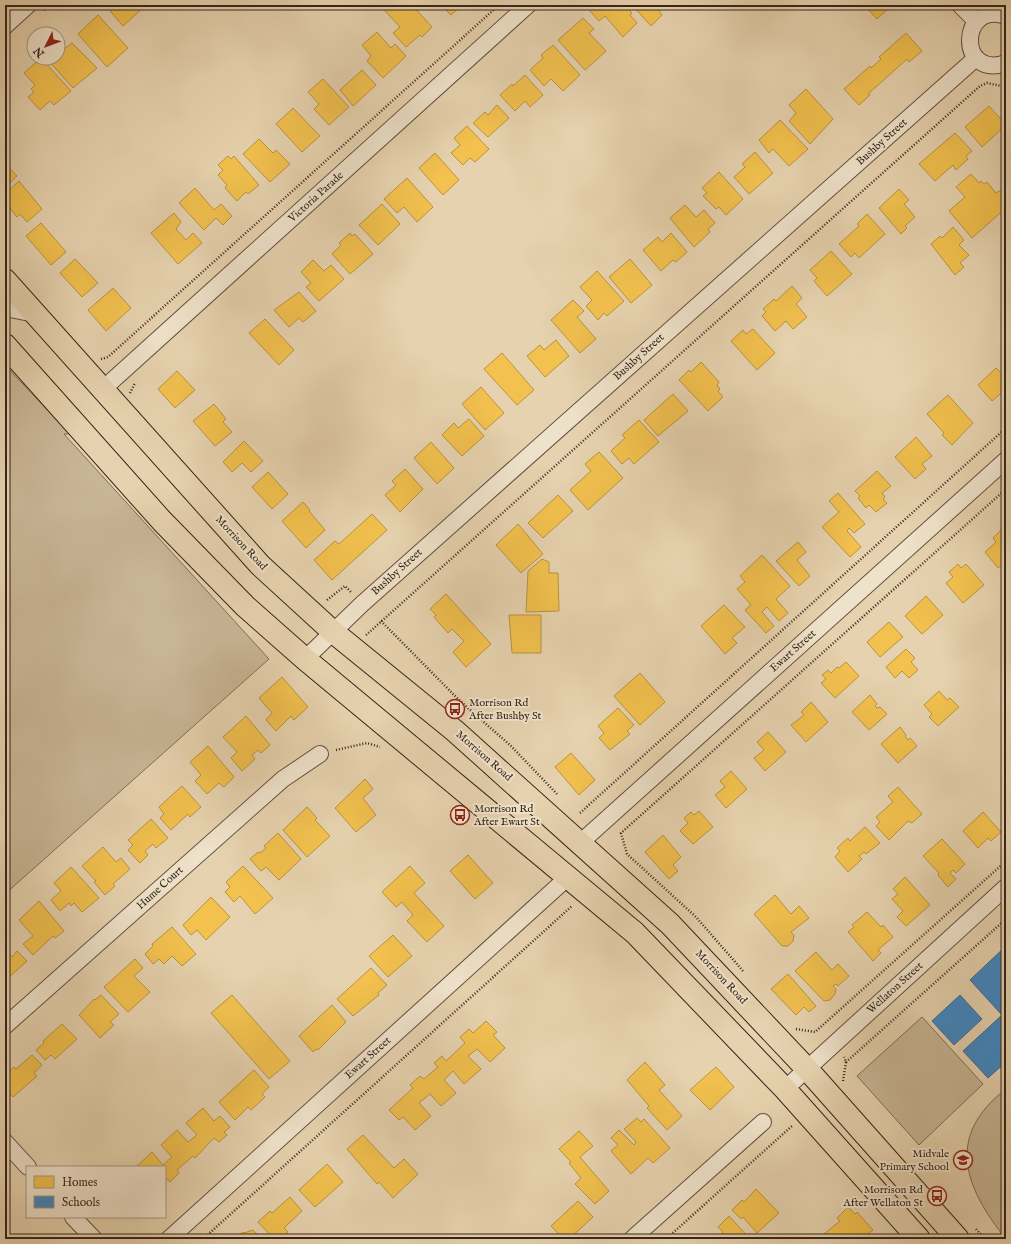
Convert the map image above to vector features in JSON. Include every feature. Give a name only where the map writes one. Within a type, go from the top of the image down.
[{"type":"main road","name":"Morrison Road","points":[[5,280],[260,565],[332,631],[455,731],[580,843],[698,952],[807,1068],[958,1239]]},
{"type":"main road","points":[[5,344],[162,521],[245,606],[305,659],[635,933],[785,1089],[919,1239]]},
{"type":"street","points":[[5,26],[28,5]]},
{"type":"street","name":"Victoria Parade","points":[[103,389],[528,5]]},
{"type":"street","points":[[960,5],[976,21]]},
{"type":"street","points":[[1006,16],[992,14],[983,16],[976,21],[971,28],[969,40],[972,52],[976,58],[990,65],[1006,64]]},
{"type":"street","name":"Bushby Street","points":[[305,659],[332,631],[976,58]]},
{"type":"street","points":[[5,308],[36,314]]},
{"type":"street","name":"Ewart Street","points":[[580,843],[1006,460]]},
{"type":"street","name":"Hume Court","points":[[5,1026],[282,779],[320,754]]},
{"type":"street","name":"Ewart Street","points":[[169,1239],[567,878]]},
{"type":"street","name":"Wellaton Street","points":[[785,1089],[1006,887]]},
{"type":"street","points":[[632,1239],[763,1122]]},
{"type":"street","points":[[5,1142],[27,1166]]},
{"type":"street","points":[[74,1218],[94,1239]]},
{"type":"path","points":[[96,358],[103,360],[108,357],[499,5]]},
{"type":"path","points":[[354,649],[381,621],[980,86],[986,83],[1006,86]]},
{"type":"path","points":[[580,813],[1006,428]]},
{"type":"path","points":[[747,975],[696,918],[627,854],[621,833],[1006,489]]},
{"type":"path","points":[[381,621],[460,701],[511,746],[561,799]]},
{"type":"path","points":[[320,754],[367,743],[382,748]]},
{"type":"path","points":[[575,813],[590,811]]},
{"type":"path","points":[[793,1027],[815,1032],[1006,860]]},
{"type":"path","points":[[203,1239],[576,903]]},
{"type":"path","points":[[846,1062],[1006,919]]},
{"type":"path","points":[[666,1239],[792,1125]]},
{"type":"shaded area","points":[[5,365],[70,434],[64,434],[269,659],[5,894]]},
{"type":"shaded area","points":[[922,1017],[983,1084],[919,1145],[857,1076]]},
{"type":"shaded area","points":[[1006,1089],[1006,1239],[991,1220],[980,1200],[971,1181],[967,1162],[968,1143],[974,1125],[987,1107]]},
{"type":"building: Homes","points":[[146,5],[123,26],[106,6]]},
{"type":"building: Homes","points":[[391,5],[412,5],[432,27],[422,37],[420,35],[406,47],[393,33],[400,27],[385,11]]},
{"type":"building: Homes","points":[[436,5],[462,5],[451,15],[444,8],[441,10]]},
{"type":"building: Homes","points":[[594,5],[624,5],[632,13],[630,15],[637,23],[623,37],[605,16],[599,21],[589,10]]},
{"type":"building: Homes","points":[[632,5],[656,5],[655,6],[662,15],[651,26]]},
{"type":"building: Homes","points":[[864,5],[892,5],[877,19]]},
{"type":"building: Homes","points":[[98,15],[128,48],[107,67],[78,34]]},
{"type":"building: Homes","points":[[583,18],[594,29],[589,33],[606,51],[585,70],[558,40]]},
{"type":"building: Homes","points":[[377,32],[391,48],[395,44],[406,56],[383,78],[367,61],[371,56],[362,45]]},
{"type":"building: Homes","points":[[906,33],[922,51],[909,62],[907,59],[868,94],[870,95],[859,105],[844,89],[870,66],[871,68],[881,59],[879,57]]},
{"type":"building: Homes","points":[[72,43],[97,68],[73,88],[53,66],[66,66],[66,48]]},
{"type":"building: Homes","points":[[553,45],[580,75],[563,91],[551,79],[544,86],[530,70],[543,58],[541,55]]},
{"type":"building: Homes","points":[[32,66],[48,66],[71,91],[54,105],[50,101],[40,110],[28,97],[34,92],[31,89],[35,85],[24,73]]},
{"type":"building: Homes","points":[[362,70],[376,85],[353,106],[340,90]]},
{"type":"building: Homes","points":[[525,75],[543,95],[530,107],[525,101],[515,111],[500,95]]},
{"type":"building: Homes","points":[[323,79],[349,107],[329,125],[314,109],[319,104],[308,92]]},
{"type":"building: Homes","points":[[806,89],[833,119],[810,144],[789,121],[796,113],[789,105]]},
{"type":"building: Homes","points":[[497,105],[509,118],[488,137],[473,123],[485,112],[488,115]]},
{"type":"building: Homes","points":[[989,106],[1006,125],[982,147],[965,127]]},
{"type":"building: Homes","points":[[293,108],[320,136],[302,152],[276,124]]},
{"type":"building: Homes","points":[[780,120],[808,149],[789,166],[773,149],[769,153],[759,140]]},
{"type":"building: Homes","points":[[467,126],[489,149],[475,162],[470,158],[463,165],[451,153],[460,145],[454,138]]},
{"type":"building: Homes","points":[[955,133],[972,151],[966,156],[968,159],[956,170],[953,165],[935,181],[919,164]]},
{"type":"building: Homes","points":[[259,139],[273,153],[276,150],[290,164],[270,182],[243,154]]},
{"type":"building: Homes","points":[[755,152],[773,173],[749,194],[734,177],[745,167],[742,164]]},
{"type":"building: Homes","points":[[435,153],[459,180],[443,195],[419,168]]},
{"type":"building: Homes","points":[[228,156],[231,159],[234,156],[259,185],[248,194],[246,192],[237,201],[225,188],[227,185],[218,175],[223,170],[218,165]]},
{"type":"building: Homes","points":[[5,163],[17,176],[5,188]]},
{"type":"building: Homes","points":[[719,172],[743,199],[726,215],[719,207],[716,209],[703,196],[707,193],[702,188]]},
{"type":"building: Homes","points":[[971,174],[979,183],[981,181],[984,184],[987,182],[996,193],[999,191],[1006,192],[1006,208],[972,238],[949,211],[965,197],[956,187]]},
{"type":"building: Homes","points":[[407,178],[433,207],[417,222],[404,207],[397,213],[384,199]]},
{"type":"building: Homes","points":[[19,181],[42,209],[27,222],[20,214],[17,217],[8,206],[10,204],[5,198],[5,194]]},
{"type":"building: Homes","points":[[195,188],[214,210],[221,204],[232,216],[223,225],[216,218],[204,230],[179,203]]},
{"type":"building: Homes","points":[[899,189],[909,200],[904,204],[915,217],[905,226],[907,228],[901,234],[879,208]]},
{"type":"building: Homes","points":[[382,204],[400,224],[378,245],[359,225]]},
{"type":"building: Homes","points":[[685,205],[696,217],[704,210],[715,223],[708,229],[710,232],[694,247],[670,218]]},
{"type":"building: Homes","points":[[174,213],[181,222],[176,229],[186,240],[193,233],[202,243],[178,264],[151,233]]},
{"type":"building: Homes","points":[[867,214],[885,234],[859,258],[855,253],[851,257],[839,244],[859,226],[857,224]]},
{"type":"building: Homes","points":[[41,223],[66,252],[51,265],[26,236]]},
{"type":"building: Homes","points":[[953,227],[964,240],[959,245],[969,255],[960,263],[964,267],[955,275],[931,244],[940,236],[942,238]]},
{"type":"building: Homes","points":[[350,233],[352,236],[355,234],[373,254],[350,274],[332,254],[341,245],[339,243]]},
{"type":"building: Homes","points":[[671,233],[687,252],[676,262],[673,260],[661,271],[643,250],[658,237],[662,242]]},
{"type":"building: Homes","points":[[831,251],[852,274],[827,296],[814,281],[817,278],[810,270]]},
{"type":"building: Homes","points":[[75,259],[98,283],[82,297],[60,273]]},
{"type":"building: Homes","points":[[630,259],[652,285],[631,303],[609,277]]},
{"type":"building: Homes","points":[[313,260],[324,271],[331,265],[344,279],[319,301],[306,287],[311,283],[301,272]]},
{"type":"building: Homes","points":[[597,271],[624,301],[607,316],[604,313],[598,320],[586,306],[592,300],[580,287]]},
{"type":"building: Homes","points":[[792,286],[802,298],[796,304],[807,317],[793,329],[786,321],[775,331],[762,316],[766,312],[763,309],[774,299],[776,301]]},
{"type":"building: Homes","points":[[113,288],[131,308],[106,331],[88,310]]},
{"type":"building: Homes","points":[[299,292],[316,311],[303,322],[299,318],[289,327],[274,310]]},
{"type":"building: Homes","points":[[573,300],[584,311],[577,317],[596,339],[580,353],[551,320]]},
{"type":"building: Homes","points":[[265,319],[294,350],[279,365],[249,333]]},
{"type":"building: Homes","points":[[753,329],[775,353],[757,370],[731,341],[743,330],[746,334]]},
{"type":"building: Homes","points":[[556,340],[569,356],[545,377],[527,356],[540,345],[544,350]]},
{"type":"building: Homes","points":[[502,353],[534,390],[517,405],[484,369]]},
{"type":"building: Homes","points":[[701,362],[719,382],[717,385],[720,389],[718,391],[723,397],[708,411],[679,380],[689,370],[691,372]]},
{"type":"building: Homes","points":[[996,368],[1006,378],[1006,389],[992,401],[978,385]]},
{"type":"building: Homes","points":[[177,371],[195,390],[175,408],[158,389]]},
{"type":"building: Homes","points":[[481,387],[504,413],[485,430],[462,404]]},
{"type":"building: Homes","points":[[673,394],[688,411],[658,436],[644,420]]},
{"type":"building: Homes","points":[[948,395],[973,423],[952,445],[942,435],[944,433],[927,414]]},
{"type":"building: Homes","points":[[214,404],[226,419],[223,422],[232,432],[215,446],[193,421]]},
{"type":"building: Homes","points":[[469,419],[484,436],[462,456],[442,435],[454,423],[458,428]]},
{"type":"building: Homes","points":[[639,420],[659,442],[634,464],[629,458],[622,464],[611,451],[625,438],[622,435]]},
{"type":"building: Homes","points":[[916,437],[932,456],[922,464],[926,469],[915,479],[895,457]]},
{"type":"building: Homes","points":[[244,441],[263,461],[251,472],[242,463],[232,472],[223,462]]},
{"type":"building: Homes","points":[[431,442],[454,468],[437,484],[414,458]]},
{"type":"building: Homes","points":[[599,452],[623,478],[588,510],[570,490],[591,471],[585,464]]},
{"type":"building: Homes","points":[[405,469],[423,489],[400,512],[385,495],[396,485],[392,481]]},
{"type":"building: Homes","points":[[877,471],[891,486],[882,493],[885,497],[883,499],[887,503],[876,512],[869,505],[866,508],[858,498],[860,496],[855,491]]},
{"type":"building: Homes","points":[[268,472],[288,494],[272,509],[252,487]]},
{"type":"building: Homes","points":[[838,493],[865,524],[854,533],[849,528],[847,531],[861,547],[850,557],[822,527],[839,512],[829,501]]},
{"type":"building: Homes","points":[[558,495],[573,511],[543,538],[528,523]]},
{"type":"building: Homes","points":[[303,502],[325,530],[306,548],[282,521]]},
{"type":"building: Homes","points":[[372,514],[387,530],[332,580],[314,560],[335,541],[339,544]]},
{"type":"building: Homes","points":[[518,524],[543,554],[521,573],[496,545]]},
{"type":"building: Homes","points":[[1003,528],[1006,532],[1006,561],[998,568],[985,552],[996,542],[993,538]]},
{"type":"building: Homes","points":[[798,542],[806,552],[797,560],[810,576],[799,586],[776,561]]},
{"type":"building: Homes","points":[[762,555],[790,586],[776,599],[788,613],[779,621],[767,607],[762,612],[774,626],[766,633],[745,610],[751,605],[737,589],[745,582],[740,576]]},
{"type":"building: Homes","points":[[542,559],[549,562],[549,573],[558,573],[559,611],[526,612],[528,571]]},
{"type":"building: Homes","points":[[958,564],[961,568],[966,564],[984,585],[963,603],[946,583],[953,577],[949,572]]},
{"type":"building: Homes","points":[[446,594],[491,644],[466,667],[453,652],[464,641],[452,629],[448,633],[434,617],[436,615],[430,609]]},
{"type":"building: Homes","points":[[926,596],[943,615],[922,634],[905,616]]},
{"type":"building: Homes","points":[[724,605],[745,627],[732,638],[737,643],[725,654],[701,626]]},
{"type":"building: Homes","points":[[509,615],[541,615],[541,653],[512,653]]},
{"type":"building: Homes","points":[[889,622],[903,637],[880,657],[867,642]]},
{"type":"building: Homes","points":[[906,649],[915,658],[911,662],[918,670],[909,678],[902,671],[895,678],[886,667]]},
{"type":"building: Homes","points":[[846,662],[859,676],[835,698],[821,683],[826,679],[822,675],[828,670],[831,673],[837,667],[839,668]]},
{"type":"building: Homes","points":[[640,673],[665,702],[640,725],[614,696]]},
{"type":"building: Homes","points":[[282,677],[308,707],[294,720],[291,716],[276,731],[266,720],[272,713],[259,698]]},
{"type":"building: Homes","points":[[939,691],[947,700],[950,698],[959,707],[938,726],[929,717],[932,714],[924,705]]},
{"type":"building: Homes","points":[[870,695],[877,704],[875,706],[877,708],[880,707],[887,714],[869,730],[852,712]]},
{"type":"building: Homes","points":[[811,702],[828,722],[806,742],[791,725],[804,715],[801,712]]},
{"type":"building: Homes","points":[[618,708],[634,725],[627,731],[630,734],[610,750],[599,738],[604,733],[598,726]]},
{"type":"building: Homes","points":[[246,716],[270,745],[261,753],[258,750],[252,755],[255,759],[242,771],[231,758],[237,752],[223,737]]},
{"type":"building: Homes","points":[[900,727],[908,740],[910,738],[917,746],[898,763],[881,744]]},
{"type":"building: Homes","points":[[768,732],[786,752],[765,771],[754,758],[764,750],[757,742]]},
{"type":"building: Homes","points":[[208,746],[234,777],[224,787],[219,783],[207,794],[195,781],[201,775],[190,762]]},
{"type":"building: Homes","points":[[571,753],[595,780],[579,795],[555,767]]},
{"type":"building: Homes","points":[[731,771],[747,789],[726,808],[715,795],[725,787],[720,781]]},
{"type":"building: Homes","points":[[365,779],[373,789],[363,798],[376,815],[356,832],[335,808]]},
{"type":"building: Homes","points":[[182,786],[201,807],[190,817],[188,814],[171,830],[160,818],[164,814],[159,807]]},
{"type":"building: Homes","points":[[898,787],[922,814],[912,823],[908,821],[889,840],[876,826],[880,822],[876,817],[893,802],[888,796]]},
{"type":"building: Homes","points":[[307,807],[317,818],[315,820],[330,836],[307,857],[283,830]]},
{"type":"building: Homes","points":[[699,811],[713,827],[693,844],[680,831],[688,823],[684,818],[691,812],[694,815]]},
{"type":"building: Homes","points":[[983,812],[1001,832],[991,841],[988,838],[978,848],[963,831]]},
{"type":"building: Homes","points":[[151,819],[168,838],[156,848],[153,844],[145,851],[148,855],[140,863],[128,850],[133,845],[128,840]]},
{"type":"building: Homes","points":[[865,827],[880,843],[866,854],[864,852],[859,856],[862,859],[848,872],[835,857],[840,851],[837,848],[848,838],[850,841]]},
{"type":"building: Homes","points":[[278,833],[301,859],[279,880],[266,867],[261,871],[250,859],[258,852],[260,853],[266,848],[264,846]]},
{"type":"building: Homes","points":[[663,835],[681,857],[673,865],[678,871],[669,879],[645,852]]},
{"type":"building: Homes","points":[[942,839],[965,864],[956,873],[953,870],[950,873],[956,879],[948,887],[938,875],[939,873],[923,856]]},
{"type":"building: Homes","points":[[103,847],[116,862],[121,858],[130,869],[113,884],[115,886],[105,895],[94,882],[96,881],[82,866]]},
{"type":"building: Homes","points":[[468,855],[493,883],[475,899],[450,871]]},
{"type":"building: Homes","points":[[243,866],[273,898],[255,914],[240,896],[234,902],[225,892],[230,887],[226,882]]},
{"type":"building: Homes","points":[[410,866],[425,883],[414,893],[444,926],[427,942],[407,921],[413,915],[402,902],[396,907],[382,892]]},
{"type":"building: Homes","points":[[71,867],[99,898],[82,912],[74,903],[71,906],[69,903],[60,911],[51,900],[61,891],[54,883]]},
{"type":"building: Homes","points":[[905,877],[930,905],[906,926],[897,917],[903,911],[892,899],[898,894],[893,889]]},
{"type":"building: Homes","points":[[775,895],[791,914],[799,906],[809,918],[791,932],[794,935],[793,941],[788,946],[782,946],[754,914]]},
{"type":"building: Homes","points":[[211,897],[230,917],[206,940],[197,930],[191,935],[183,925]]},
{"type":"building: Homes","points":[[39,901],[64,931],[55,938],[53,936],[33,955],[23,944],[33,936],[19,920]]},
{"type":"building: Homes","points":[[867,912],[881,927],[883,925],[893,937],[878,950],[881,953],[873,961],[848,932],[854,927],[852,925]]},
{"type":"building: Homes","points":[[172,927],[196,954],[182,966],[172,956],[164,964],[159,959],[153,964],[145,954],[153,946],[152,944]]},
{"type":"building: Homes","points":[[393,935],[412,956],[388,977],[369,956]]},
{"type":"building: Homes","points":[[5,949],[12,957],[17,951],[27,961],[5,981]]},
{"type":"building: Homes","points":[[816,952],[832,970],[838,964],[849,976],[838,986],[836,984],[833,986],[836,989],[835,994],[830,1000],[824,1001],[795,971]]},
{"type":"building: Homes","points":[[135,959],[143,968],[134,976],[150,992],[128,1012],[104,987]]},
{"type":"building: Homes","points":[[371,968],[387,985],[378,993],[379,995],[353,1016],[337,999]]},
{"type":"building: Homes","points":[[788,974],[816,1006],[809,1012],[804,1007],[796,1015],[771,989]]},
{"type":"building: Homes","points":[[101,995],[119,1014],[110,1022],[114,1025],[100,1038],[79,1015],[94,999],[95,1000]]},
{"type":"building: Homes","points":[[232,995],[290,1061],[269,1079],[211,1013]]},
{"type":"building: Homes","points":[[332,1005],[346,1022],[318,1050],[316,1049],[313,1052],[299,1036]]},
{"type":"building: Homes","points":[[486,1021],[497,1032],[493,1035],[505,1048],[490,1062],[477,1049],[468,1056],[481,1069],[464,1084],[453,1071],[444,1080],[456,1093],[441,1106],[430,1094],[419,1103],[431,1116],[415,1130],[403,1117],[399,1120],[389,1110],[413,1088],[410,1085],[420,1076],[424,1079],[438,1067],[434,1063],[442,1056],[446,1061],[465,1043],[460,1037],[469,1029],[473,1033]]},
{"type":"building: Homes","points":[[62,1024],[77,1039],[55,1059],[51,1055],[45,1060],[36,1050],[44,1043],[43,1041]]},
{"type":"building: Homes","points":[[32,1055],[42,1065],[34,1073],[37,1076],[13,1097],[5,1088],[5,1075],[14,1067],[16,1069]]},
{"type":"building: Homes","points":[[645,1062],[665,1085],[659,1090],[682,1116],[667,1130],[647,1108],[649,1106],[627,1080]]},
{"type":"building: Homes","points":[[716,1067],[734,1087],[710,1110],[690,1090]]},
{"type":"building: Homes","points":[[254,1070],[269,1087],[262,1094],[265,1097],[251,1110],[248,1107],[235,1120],[219,1102]]},
{"type":"building: Homes","points":[[203,1108],[214,1121],[220,1116],[230,1127],[224,1132],[227,1135],[219,1142],[214,1138],[195,1158],[193,1156],[177,1170],[179,1173],[170,1182],[168,1179],[166,1180],[166,1166],[137,1166],[152,1152],[163,1165],[172,1157],[161,1145],[177,1130],[188,1142],[197,1135],[186,1123]]},
{"type":"building: Homes","points":[[637,1118],[641,1122],[644,1119],[670,1148],[653,1163],[648,1158],[631,1174],[611,1151],[618,1145],[611,1138],[619,1130],[634,1145],[636,1142],[624,1129]]},
{"type":"building: Homes","points":[[579,1131],[593,1146],[580,1157],[609,1191],[595,1204],[575,1184],[581,1178],[569,1163],[571,1162],[559,1149]]},
{"type":"building: Homes","points":[[363,1135],[394,1168],[404,1159],[418,1174],[393,1198],[379,1182],[377,1184],[347,1149]]},
{"type":"building: Homes","points":[[327,1164],[343,1182],[315,1207],[299,1190]]},
{"type":"building: Homes","points":[[756,1189],[779,1213],[757,1233],[743,1217],[741,1219],[732,1210],[742,1200],[744,1202]]},
{"type":"building: Homes","points":[[290,1197],[302,1211],[284,1228],[288,1232],[281,1239],[274,1239],[258,1222],[270,1211],[272,1213]]},
{"type":"building: Homes","points":[[578,1201],[593,1217],[569,1239],[563,1239],[551,1226]]},
{"type":"building: Homes","points":[[848,1207],[855,1214],[857,1212],[873,1230],[862,1239],[828,1239],[824,1234],[840,1221],[837,1218]]},
{"type":"building: Homes","points":[[729,1216],[750,1239],[716,1239],[723,1232],[718,1227]]},
{"type":"building: Homes","points":[[253,1230],[262,1239],[235,1238],[243,1232]]},
{"type":"building: Schools","points":[[1006,946],[1006,1062],[988,1078],[963,1051],[1002,1015],[970,980]]},
{"type":"building: Schools","points":[[960,995],[982,1019],[954,1045],[932,1021]]},
{"type":"place","name":"Morrison Rd After Bushby St","points":[[455,709]]},
{"type":"place","name":"Morrison Rd After Ewart St","points":[[460,815]]},
{"type":"place","name":"Midvale Primary School","points":[[963,1160]]},
{"type":"place","name":"Morrison Rd After Wellaton St","points":[[937,1196]]}]
